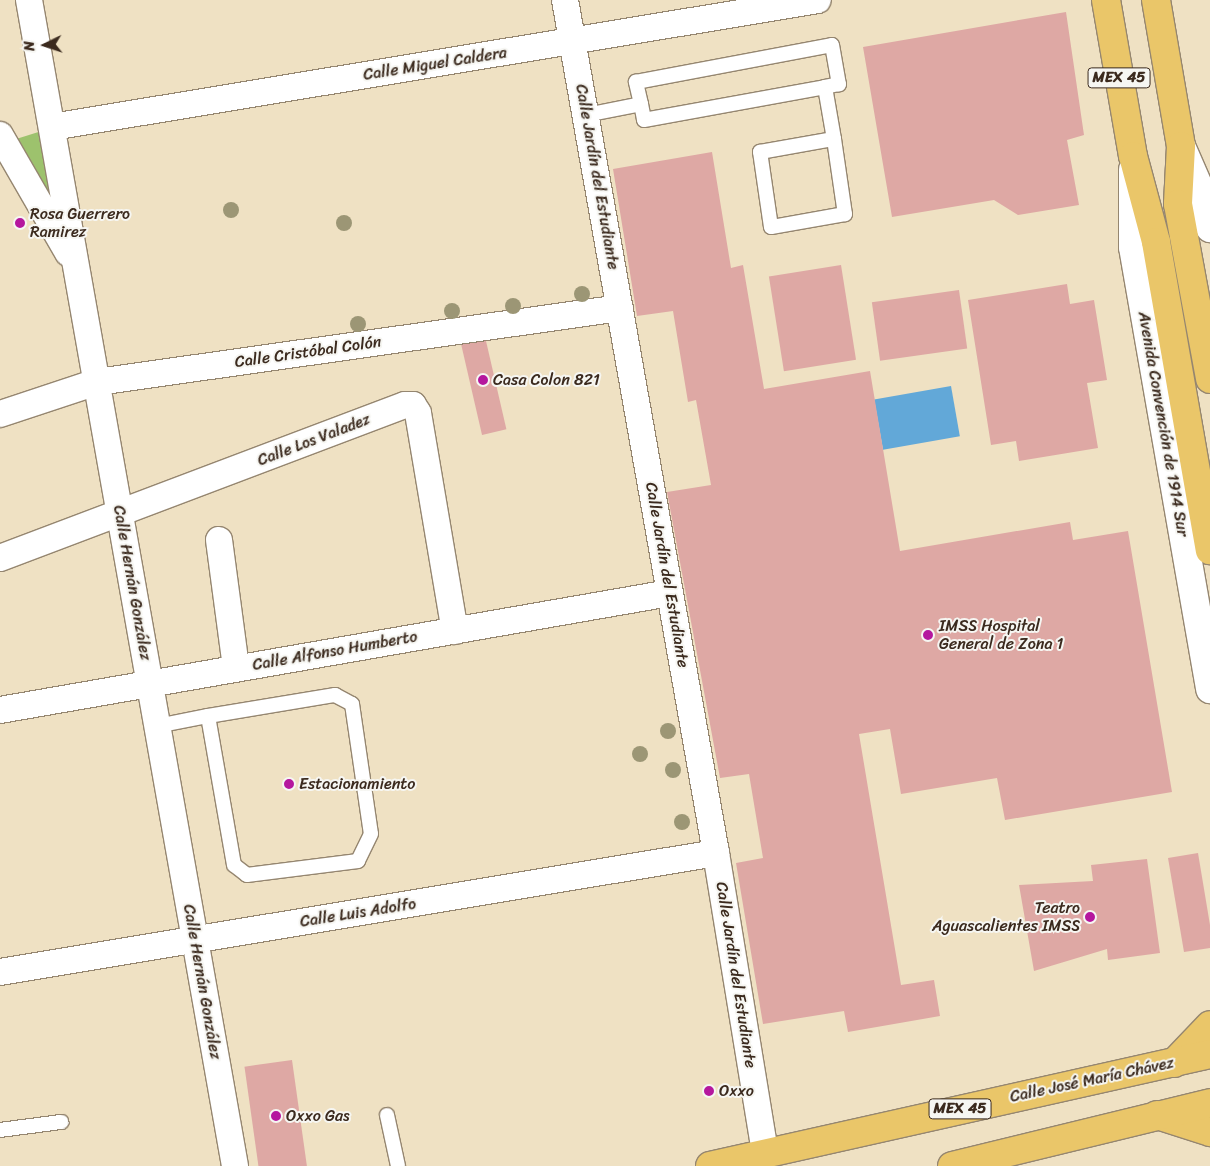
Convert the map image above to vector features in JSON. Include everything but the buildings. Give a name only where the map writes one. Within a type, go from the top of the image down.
[{"type":"main road","name":"Avenida Convención de 1914 Sur","points":[[1106,0],[1133,156],[1156,242],[1210,550]]},
{"type":"main road","name":"MEX 45","points":[[1156,0],[1181,146]]},
{"type":"main road","points":[[1181,146],[1178,204],[1210,379]]},
{"type":"main road","points":[[1174,1063],[1210,1026]]},
{"type":"main road","name":"Calle José María Chávez","points":[[710,1166],[764,1159],[1210,1054]]},
{"type":"main road","points":[[952,1166],[1210,1102]]},
{"type":"main road","points":[[1156,1115],[1210,1132]]},
{"type":"street","name":"Calle Hernán González","points":[[29,0],[234,1166]]},
{"type":"street","name":"Calle Jardín del Estudiante","points":[[566,0],[716,853],[764,1159]]},
{"type":"street","name":"Calle Miguel Caldera","points":[[52,127],[818,0]]},
{"type":"street","points":[[0,135],[77,269]]},
{"type":"street","name":"MEX 45","points":[[1181,146],[1207,198],[1210,228]]},
{"type":"street","name":"Avenida Convención de 1914 Sur","points":[[1133,156],[1133,248],[1210,689]]},
{"type":"street","name":"Calle Cristóbal Colón","points":[[0,414],[96,382],[620,308]]},
{"type":"street","name":"Calle Los Valadez","points":[[0,558],[119,515],[405,405],[413,405],[418,413],[455,631]]},
{"type":"street","points":[[219,540],[236,668]]},
{"type":"street","name":"Calle Alfonso Humberto","points":[[0,710],[670,594]]},
{"type":"street","name":"Calle Luis Adolfo","points":[[0,972],[716,853]]},
{"type":"lane","points":[[832,45],[839,84],[644,120],[640,104],[636,82],[832,45]]},
{"type":"lane","points":[[825,87],[834,139],[845,214],[771,227],[760,152],[834,139]]},
{"type":"lane","points":[[586,115],[640,104]]},
{"type":"lane","points":[[157,726],[208,716],[335,695],[352,704],[370,834],[358,862],[247,875],[234,865],[208,716]]},
{"type":"lane","points":[[387,1115],[398,1166]]},
{"type":"lane","points":[[0,1130],[61,1122]]},
{"type":"green space","points":[[48,129],[72,256],[13,140]]},
{"type":"water","points":[[951,386],[960,436],[883,450],[874,400]]},
{"type":"place","name":"Rosa Guerrero Ramirez","points":[[20,223]]},
{"type":"place","name":"Casa Colon 821","points":[[483,380]]},
{"type":"place","name":"IMSS Hospital General de Zona 1","points":[[928,635]]},
{"type":"place","name":"Estacionamiento","points":[[289,784]]},
{"type":"place","name":"Teatro Aguascalientes IMSS","points":[[1090,917]]},
{"type":"place","name":"Oxxo","points":[[709,1091]]},
{"type":"place","name":"Oxxo Gas","points":[[276,1116]]}]
